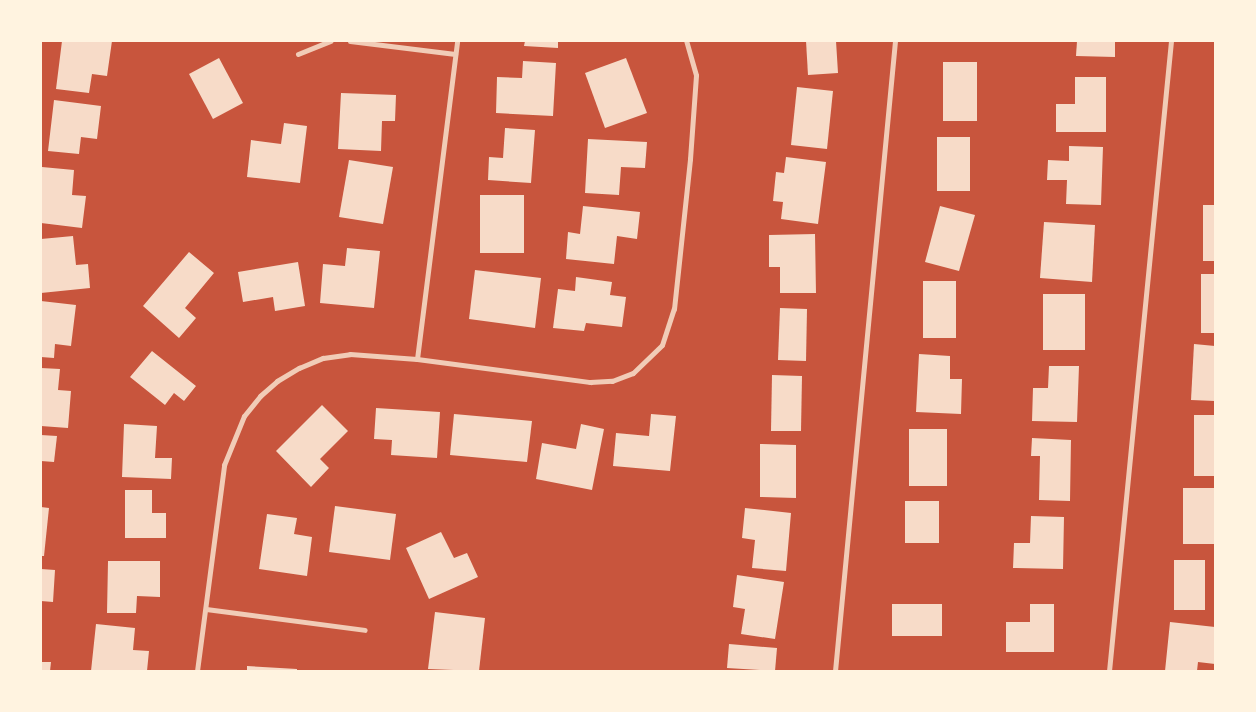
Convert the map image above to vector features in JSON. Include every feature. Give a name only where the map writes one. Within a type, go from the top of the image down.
[{"type":"street","points":[[298,54],[331,41]]},
{"type":"street","points":[[350,41],[455,54]]},
{"type":"street","points":[[417,359],[457,41]]},
{"type":"street","points":[[196,671],[206,609],[224,464],[244,416],[260,396],[298,368],[323,358],[350,354],[417,359],[590,382],[612,381],[633,372],[658,350],[670,327],[674,309],[690,159],[696,74],[686,41]]},
{"type":"street","points":[[835,671],[895,41]]},
{"type":"street","points":[[1109,671],[1171,41]]},
{"type":"street","points":[[206,609],[365,630]]},
{"type":"building","points":[[62,41],[112,41],[107,76],[92,74],[89,93],[56,89]]},
{"type":"building","points":[[525,41],[558,41],[558,48],[524,46]]},
{"type":"building","points":[[806,41],[836,41],[838,73],[808,75]]},
{"type":"building","points":[[1077,41],[1115,41],[1115,57],[1076,56]]},
{"type":"building","points":[[219,58],[243,103],[213,119],[189,74]]},
{"type":"building","points":[[626,58],[647,113],[605,128],[585,73]]},
{"type":"building","points":[[523,61],[556,63],[553,116],[496,113],[497,77],[522,78]]},
{"type":"building","points":[[943,62],[977,62],[977,121],[943,121]]},
{"type":"building","points":[[1075,77],[1106,77],[1106,132],[1056,132],[1056,104],[1075,104]]},
{"type":"building","points":[[797,87],[833,91],[827,149],[791,145]]},
{"type":"building","points":[[341,93],[396,95],[395,121],[382,121],[381,151],[338,149]]},
{"type":"building","points":[[54,100],[101,106],[97,139],[81,137],[79,154],[48,151]]},
{"type":"building","points":[[284,123],[307,126],[300,183],[247,177],[251,140],[281,144]]},
{"type":"building","points":[[505,128],[535,130],[531,183],[488,180],[489,157],[503,158]]},
{"type":"building","points":[[937,137],[970,137],[970,191],[937,191]]},
{"type":"building","points":[[588,139],[647,142],[645,168],[621,167],[619,195],[585,193]]},
{"type":"building","points":[[1069,146],[1103,147],[1101,205],[1066,204],[1067,180],[1047,180],[1048,160],[1069,161]]},
{"type":"building","points":[[786,157],[826,162],[818,224],[781,219],[783,202],[773,201],[776,172],[784,173]]},
{"type":"building","points":[[349,160],[393,167],[383,224],[339,217]]},
{"type":"building","points":[[42,167],[74,170],[72,195],[86,196],[82,228],[41,223]]},
{"type":"building","points":[[480,195],[524,195],[524,253],[480,253]]},
{"type":"building","points":[[1203,205],[1215,205],[1215,261],[1203,261]]},
{"type":"building","points":[[583,206],[640,212],[637,239],[617,236],[614,264],[566,259],[568,232],[580,234]]},
{"type":"building","points":[[940,206],[975,215],[959,271],[925,262]]},
{"type":"building","points":[[1044,222],[1095,225],[1092,282],[1040,278]]},
{"type":"building","points":[[815,234],[816,293],[780,293],[780,267],[769,267],[769,235]]},
{"type":"building","points":[[73,236],[76,265],[88,264],[90,288],[41,293],[41,239]]},
{"type":"building","points":[[347,248],[380,251],[374,308],[320,303],[323,264],[345,266]]},
{"type":"building","points":[[189,252],[214,273],[185,308],[196,318],[179,338],[143,306]]},
{"type":"building","points":[[298,262],[305,306],[275,311],[273,297],[243,302],[238,272]]},
{"type":"building","points":[[475,270],[541,278],[535,328],[469,319]]},
{"type":"building","points":[[1201,274],[1215,274],[1215,333],[1201,333]]},
{"type":"building","points":[[576,277],[612,282],[610,295],[626,297],[622,327],[586,323],[584,331],[553,328],[558,289],[575,291]]},
{"type":"building","points":[[923,281],[956,281],[956,338],[923,338]]},
{"type":"building","points":[[1043,294],[1085,294],[1085,350],[1043,350]]},
{"type":"building","points":[[41,301],[76,305],[71,346],[55,344],[54,358],[41,357]]},
{"type":"building","points":[[780,308],[807,309],[806,361],[778,360]]},
{"type":"building","points":[[1194,344],[1215,346],[1215,401],[1191,400]]},
{"type":"building","points":[[152,351],[196,386],[184,401],[174,393],[165,405],[130,377]]},
{"type":"building","points":[[919,354],[950,356],[950,379],[962,379],[961,414],[916,412]]},
{"type":"building","points":[[1049,366],[1079,366],[1077,422],[1032,421],[1033,388],[1048,388]]},
{"type":"building","points":[[41,368],[60,369],[58,390],[71,391],[68,428],[41,426]]},
{"type":"building","points":[[772,375],[802,376],[801,431],[771,431]]},
{"type":"building","points":[[322,405],[348,431],[320,459],[329,468],[311,487],[276,451]]},
{"type":"building","points":[[376,408],[440,412],[437,458],[391,455],[392,440],[374,439]]},
{"type":"building","points":[[454,414],[532,421],[527,462],[450,455]]},
{"type":"building","points":[[651,414],[676,416],[670,471],[613,466],[616,433],[649,436]]},
{"type":"building","points":[[1194,415],[1215,415],[1215,476],[1194,476]]},
{"type":"building","points":[[124,424],[157,426],[155,458],[172,458],[171,479],[122,477]]},
{"type":"building","points":[[581,424],[604,429],[592,490],[536,479],[542,443],[576,449]]},
{"type":"building","points":[[909,429],[947,429],[947,486],[909,486]]},
{"type":"building","points":[[41,435],[57,436],[54,462],[41,461]]},
{"type":"building","points":[[1032,438],[1071,440],[1070,501],[1039,500],[1040,456],[1031,456]]},
{"type":"building","points":[[760,444],[796,445],[796,498],[760,497]]},
{"type":"building","points":[[1183,488],[1215,488],[1215,544],[1183,544]]},
{"type":"building","points":[[125,490],[152,490],[152,513],[166,513],[166,538],[125,538]]},
{"type":"building","points":[[905,501],[939,501],[939,543],[905,543]]},
{"type":"building","points":[[335,506],[396,514],[390,560],[329,552]]},
{"type":"building","points":[[41,507],[49,508],[44,556],[41,556]]},
{"type":"building","points":[[745,508],[791,513],[786,571],[752,568],[755,540],[742,538]]},
{"type":"building","points":[[267,514],[297,518],[294,534],[312,537],[307,576],[259,569]]},
{"type":"building","points":[[1031,516],[1064,517],[1063,569],[1013,568],[1014,543],[1030,543]]},
{"type":"building","points":[[441,532],[454,558],[467,553],[478,577],[429,599],[406,548]]},
{"type":"building","points":[[1174,560],[1205,560],[1205,610],[1174,610]]},
{"type":"building","points":[[108,561],[160,561],[160,597],[137,596],[136,613],[107,613]]},
{"type":"building","points":[[41,569],[55,570],[53,602],[41,601]]},
{"type":"building","points":[[737,575],[784,582],[775,639],[741,634],[745,609],[733,607]]},
{"type":"building","points":[[892,604],[942,604],[942,636],[892,636]]},
{"type":"building","points":[[1030,604],[1054,604],[1054,652],[1006,652],[1006,622],[1030,622]]},
{"type":"building","points":[[435,612],[485,618],[479,671],[428,669]]},
{"type":"building","points":[[1170,622],[1215,627],[1215,664],[1198,662],[1197,671],[1165,671]]},
{"type":"building","points":[[96,624],[135,628],[133,650],[149,651],[147,671],[91,671]]},
{"type":"building","points":[[729,644],[777,648],[775,671],[727,668]]},
{"type":"building","points":[[41,662],[51,662],[50,671],[41,671]]},
{"type":"building","points":[[247,666],[297,669],[297,671],[247,671]]}]
